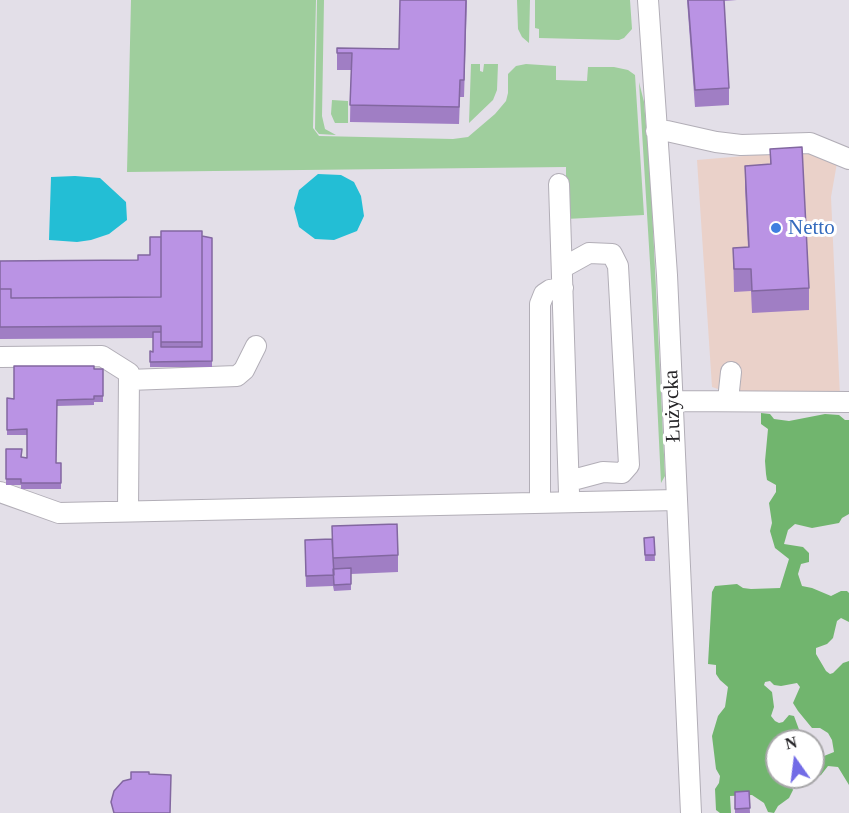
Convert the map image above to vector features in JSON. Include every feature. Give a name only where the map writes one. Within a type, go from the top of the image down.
[{"type":"street","name":"Łużycka","points":[[648,0],[646,56],[656,131],[667,275],[691,813]]},
{"type":"street","points":[[656,131],[667,131],[716,151],[741,145],[810,143],[849,159]]},
{"type":"street","points":[[560,184],[570,502]]},
{"type":"street","points":[[562,268],[589,253],[612,254],[618,266],[629,465],[622,473],[603,472],[569,481]]},
{"type":"street","points":[[540,502],[540,304],[544,294],[550,290],[563,288]]},
{"type":"street","points":[[129,380],[237,376],[244,370],[256,346]]},
{"type":"street","points":[[0,357],[102,356],[129,373],[128,511]]},
{"type":"street","points":[[728,400],[731,372]]},
{"type":"street","points":[[674,401],[849,402]]},
{"type":"street","points":[[0,492],[59,513],[677,500]]},
{"type":"shaded area","points":[[803,151],[837,163],[831,197],[840,397],[742,397],[712,387],[697,160]]},
{"type":"green space","points":[[131,0],[316,0],[313,128],[319,136],[453,139],[468,137],[495,114],[506,101],[508,74],[516,66],[526,64],[556,66],[556,80],[587,81],[588,67],[614,67],[628,70],[635,75],[644,215],[566,219],[566,167],[127,172]]},
{"type":"green space","points":[[317,0],[324,0],[322,116],[325,129],[336,135],[319,134],[315,129]]},
{"type":"green space","points":[[517,0],[530,0],[529,43],[518,29]]},
{"type":"green space","points":[[535,0],[630,0],[632,29],[619,40],[539,38],[539,29],[535,28]]},
{"type":"green space","points":[[471,64],[480,64],[480,71],[483,72],[484,64],[498,64],[497,90],[493,100],[469,123]]},
{"type":"green space","points":[[639,82],[644,102],[651,186],[665,476],[661,483],[652,296]]},
{"type":"green space","points":[[332,100],[348,101],[348,123],[335,123],[331,114]]},
{"type":"green space","points":[[761,413],[770,414],[774,419],[789,421],[825,414],[839,415],[849,420],[849,514],[839,523],[812,528],[795,524],[788,530],[784,544],[803,547],[809,553],[809,562],[801,564],[798,574],[802,586],[831,596],[841,591],[849,593],[849,622],[841,618],[837,621],[833,638],[827,644],[816,648],[816,654],[830,674],[849,661],[849,785],[838,767],[828,766],[825,770],[825,756],[834,752],[832,740],[825,729],[812,728],[793,703],[800,687],[797,683],[781,686],[774,685],[770,681],[765,682],[764,685],[772,692],[774,707],[771,716],[779,723],[789,715],[794,716],[799,729],[765,729],[765,789],[793,790],[789,798],[778,806],[774,813],[768,812],[764,803],[752,795],[730,796],[731,813],[720,813],[716,810],[715,789],[720,776],[716,769],[712,736],[718,716],[725,707],[728,687],[716,674],[716,665],[708,664],[712,592],[715,586],[737,584],[751,589],[780,588],[789,559],[775,548],[770,531],[772,523],[769,503],[776,492],[776,485],[767,480],[765,461],[768,429],[761,424]]},
{"type":"water","points":[[318,174],[341,175],[354,182],[361,196],[364,216],[357,231],[334,240],[315,239],[299,227],[294,208],[299,190]]},
{"type":"water","points":[[51,177],[100,178],[126,202],[127,220],[109,234],[91,240],[77,242],[49,240]]},
{"type":"building","points":[[400,0],[466,0],[464,80],[460,80],[459,107],[350,105],[352,53],[337,53],[337,48],[399,49]]},
{"type":"building","points":[[688,0],[724,0],[729,88],[695,90]]},
{"type":"building","name":"Netto","points":[[802,147],[809,288],[752,291],[751,269],[734,269],[733,248],[749,247],[745,166],[771,164],[770,149]]},
{"type":"building","points":[[161,231],[202,231],[202,342],[161,342],[161,326],[0,327],[0,289],[11,289],[11,298],[161,297]]},
{"type":"building","points":[[202,236],[212,238],[212,361],[150,362],[150,351],[153,352],[153,332],[161,332],[161,347],[202,347]]},
{"type":"building","points":[[150,237],[161,237],[161,297],[11,298],[11,289],[0,289],[0,261],[138,260],[138,255],[150,255]]},
{"type":"building","points":[[14,366],[94,366],[94,369],[103,369],[103,396],[94,396],[94,399],[57,400],[56,463],[61,463],[61,483],[21,483],[21,479],[6,479],[6,449],[22,449],[21,457],[27,458],[27,429],[7,430],[7,398],[14,399]]},
{"type":"building","points":[[397,524],[398,555],[333,558],[332,526]]},
{"type":"building","points":[[654,537],[655,555],[645,555],[644,538]]},
{"type":"building","points":[[332,539],[334,575],[306,576],[305,540]]},
{"type":"building","points":[[351,568],[351,584],[334,585],[333,569]]},
{"type":"building","points":[[131,772],[171,775],[170,813],[114,813],[111,802],[114,791],[123,781],[131,779]]},
{"type":"building","points":[[749,791],[750,808],[735,809],[735,792]]},
{"type":"place","name":"Netto","points":[[776,228]]}]
